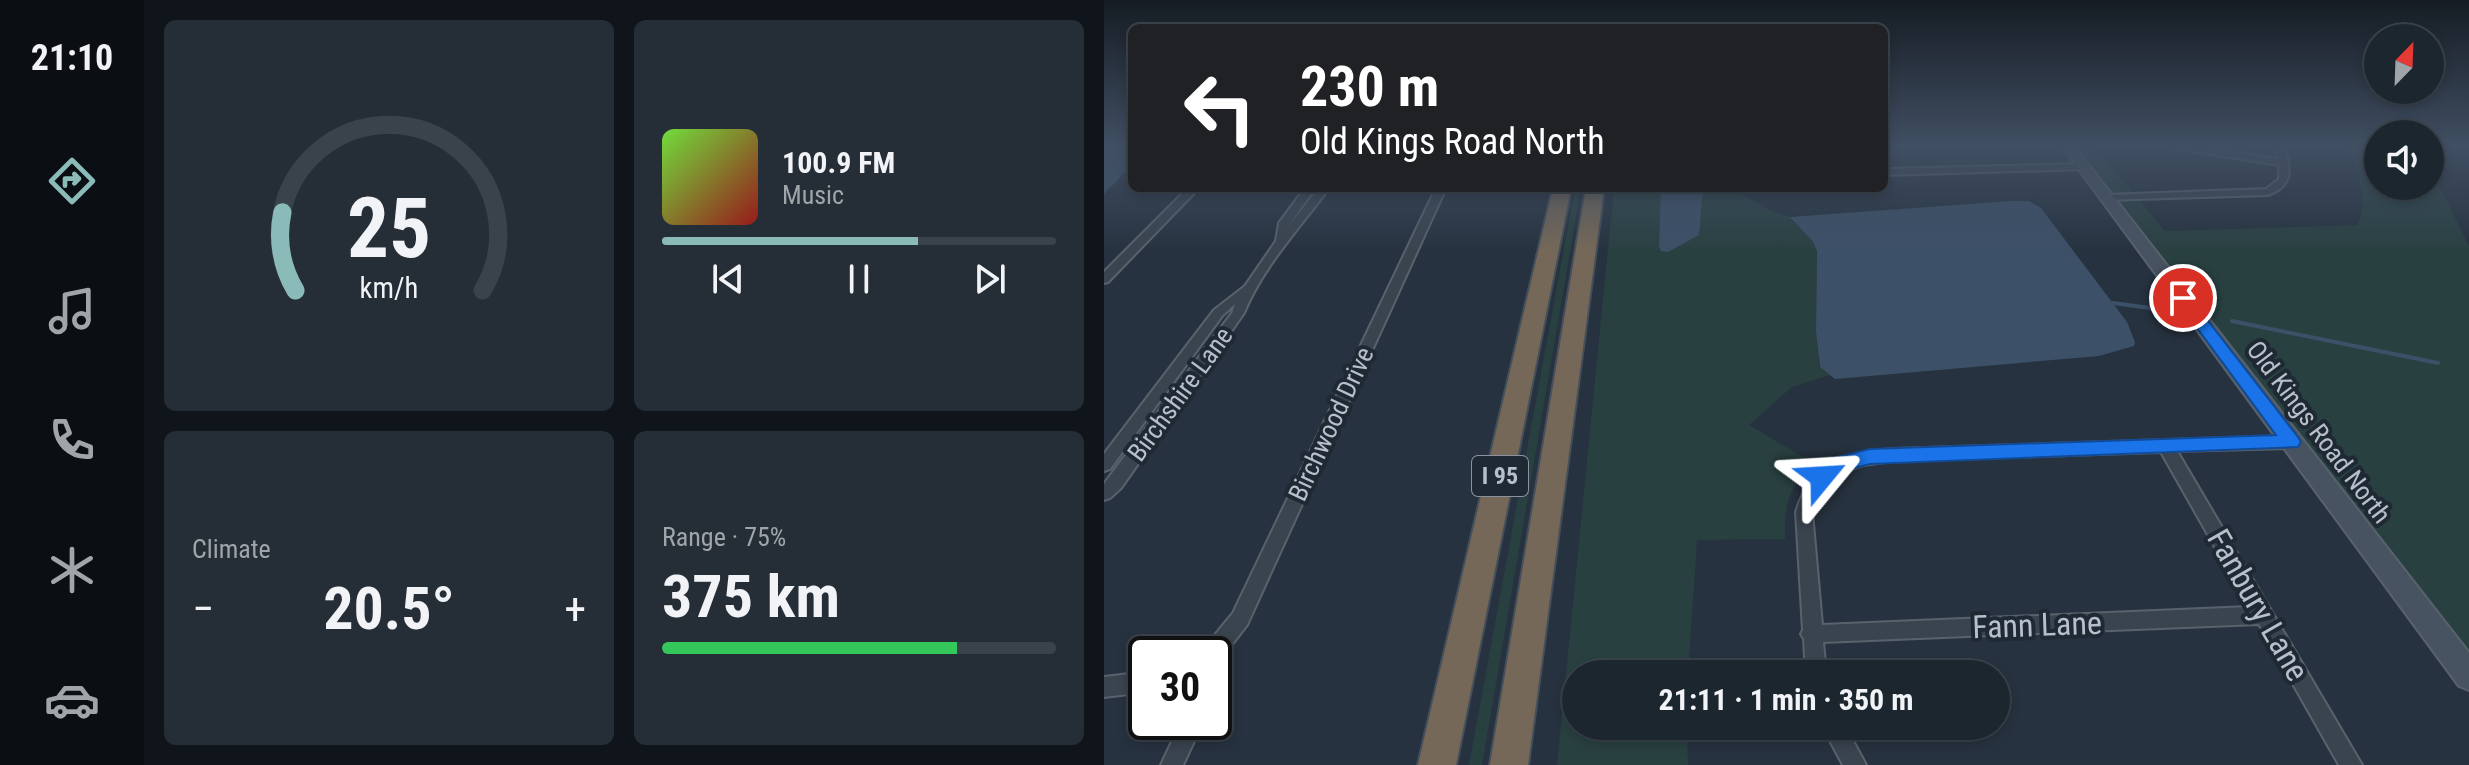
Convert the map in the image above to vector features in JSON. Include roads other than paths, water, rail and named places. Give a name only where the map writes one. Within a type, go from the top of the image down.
[{"type":"highway","name":"I 95","points":[[1437,765],[1561,192]]},
{"type":"highway","name":"I 95","points":[[1509,765],[1594,192]]},
{"type":"street","name":"Old Kings Road North","points":[[2094,181],[2469,676]]},
{"type":"street","points":[[2107,198],[2263,193],[2283,181]]},
{"type":"street","points":[[1104,279],[1190,192]]},
{"type":"street","name":"Birchshire Lane","points":[[1279,240],[1284,223],[1307,192]]},
{"type":"street","name":"Birchshire Lane","points":[[1104,494],[1115,484],[1238,313],[1247,289],[1279,240],[1300,222],[1321,192]]},
{"type":"street","name":"Birchwood Drive","points":[[1226,636],[1240,619],[1439,192]]},
{"type":"street","name":"Birchshire Lane","points":[[1104,465],[1218,313],[1247,289]]},
{"type":"street","points":[[1814,660],[1804,512],[1812,489],[1832,468],[1870,457],[2291,442]]},
{"type":"street","name":"Fanbury Lane","points":[[2165,445],[2351,765]]},
{"type":"street","name":"Fann Lane","points":[[1811,634],[2264,615]]},
{"type":"street","points":[[1104,687],[1128,684]]},
{"type":"street","points":[[1172,765],[1184,740]]},
{"type":"street","points":[[1841,740],[1855,765]]},
{"type":"water","points":[[1104,181],[1117,181],[1104,194]]},
{"type":"water","points":[[1661,192],[1703,192],[1699,235],[1668,252],[1661,251]]},
{"type":"water","points":[[2029,201],[2041,208],[2127,322],[2134,346],[2099,356],[1835,379],[1820,367],[1816,332],[1817,251],[1813,242],[1790,217]]},
{"type":"waterway","points":[[2113,303],[2165,310]]},
{"type":"waterway","points":[[2232,321],[2438,363]]}]
